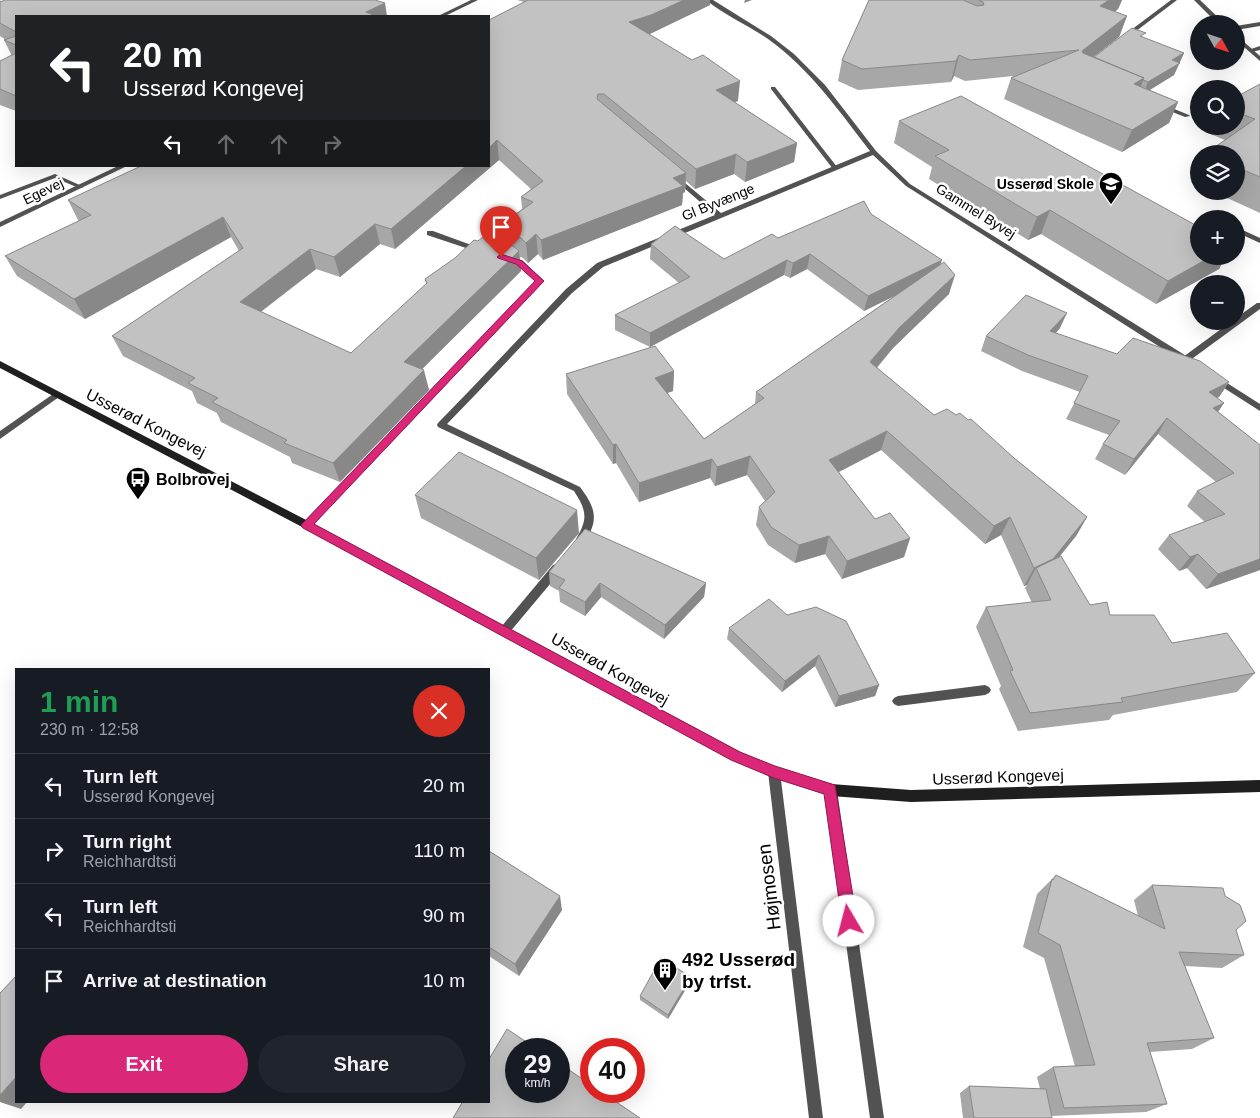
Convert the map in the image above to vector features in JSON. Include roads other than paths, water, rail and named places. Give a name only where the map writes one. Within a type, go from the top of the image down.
[{"type":"main road","name":"Usserød Kongevej","points":[[0,364],[505,630],[736,756],[774,772],[831,790],[911,796],[1260,786]]},
{"type":"street","points":[[443,15],[475,0]]},
{"type":"street","name":"Gammel Byvej","points":[[709,0],[769,37],[792,55],[823,86],[874,152],[908,184],[1194,365]]},
{"type":"street","points":[[1118,42],[1174,0]]},
{"type":"street","points":[[1196,0],[1212,15]]},
{"type":"street","points":[[1245,26],[1260,24]]},
{"type":"street","points":[[1245,45],[1260,59]]},
{"type":"street","points":[[1251,50],[1260,48]]},
{"type":"street","points":[[773,88],[835,168]]},
{"type":"street","points":[[1151,102],[1187,116]]},
{"type":"street","name":"Gl Byvænge","points":[[505,630],[585,535],[590,518],[588,504],[577,490],[441,425],[569,291],[600,265],[874,152]]},
{"type":"street","name":"Egevej","points":[[0,225],[122,167]]},
{"type":"street","points":[[667,172],[719,215]]},
{"type":"street","points":[[0,197],[54,176],[81,187]]},
{"type":"street","points":[[307,525],[540,281],[519,262],[430,233]]},
{"type":"street","points":[[1245,234],[1260,241]]},
{"type":"street","points":[[1186,359],[1260,304]]},
{"type":"street","points":[[1210,375],[1260,408]]},
{"type":"street","points":[[0,436],[56,395]]},
{"type":"street","points":[[898,701],[986,690]]},
{"type":"street","name":"Højmosen","points":[[774,772],[816,1118]]},
{"type":"street","points":[[831,790],[877,1118]]},
{"type":"place","name":"Usserød Skole","points":[[1111,205]]},
{"type":"place","name":"Bolbrovej","points":[[138,500]]},
{"type":"place","name":"492 Usserød by trfst.","points":[[665,991]]}]
